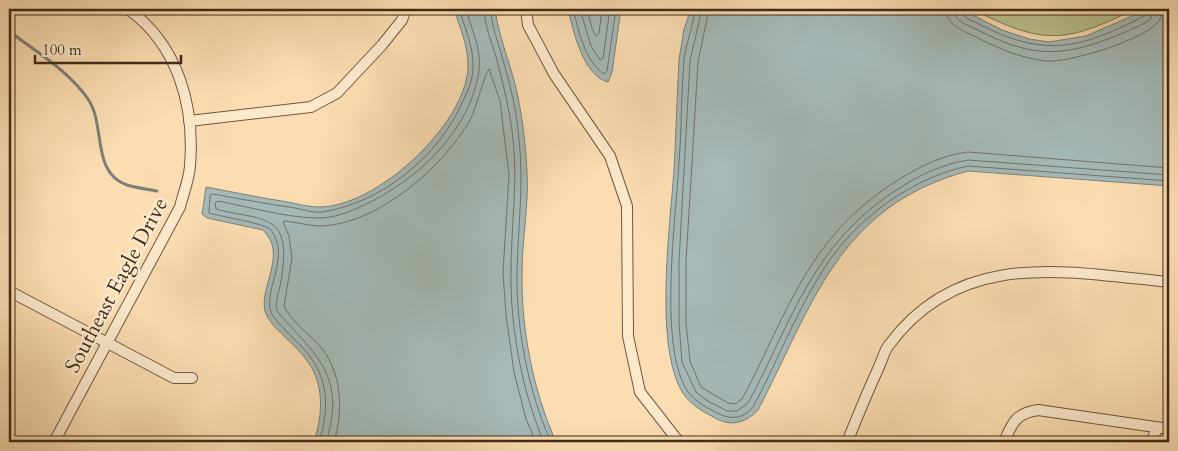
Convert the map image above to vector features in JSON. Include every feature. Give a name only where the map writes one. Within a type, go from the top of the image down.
[{"type":"street","name":"Southeast Eagle Drive","points":[[54,442],[180,207],[190,167],[189,121],[185,90],[173,60],[138,17],[128,9]]},
{"type":"street","points":[[189,121],[310,107],[337,93],[402,20],[406,9]]},
{"type":"street","points":[[526,9],[528,25],[554,74],[610,156],[627,206],[628,336],[640,392],[679,442]]},
{"type":"street","points":[[847,442],[889,345],[916,316],[944,295],[977,280],[1017,271],[1067,272],[1169,282]]},
{"type":"street","points":[[9,290],[174,378],[192,378]]},
{"type":"street","points":[[1004,442],[1012,425],[1023,412],[1038,410],[1169,429]]},
{"type":"street","points":[[1151,442],[1157,428]]},
{"type":"green space","points":[[972,9],[1135,9],[1090,29],[1054,36],[1017,29]]},
{"type":"water","points":[[454,9],[495,9],[499,31],[520,106],[527,173],[522,272],[526,337],[541,402],[556,442],[314,442],[320,409],[319,388],[316,378],[305,358],[273,325],[265,311],[264,302],[273,260],[273,249],[270,239],[263,230],[207,218],[202,214],[206,187],[318,207],[341,204],[365,194],[390,178],[414,159],[435,137],[451,114],[463,90],[468,61],[464,38]]},
{"type":"water","points":[[568,9],[621,9],[612,72],[608,82],[599,78],[586,62],[576,40]]},
{"type":"water","points":[[691,9],[961,9],[1002,30],[1029,39],[1049,42],[1086,36],[1148,9],[1169,9],[1169,186],[968,171],[924,187],[888,208],[859,234],[835,264],[814,297],[758,410],[749,418],[739,422],[728,423],[717,419],[696,406],[683,394],[680,388],[672,367],[666,312],[666,282],[679,60],[684,29]]},
{"type":"waterway","points":[[9,31],[61,70],[88,99],[97,122],[104,159],[108,170],[116,179],[130,186],[157,191]]}]
